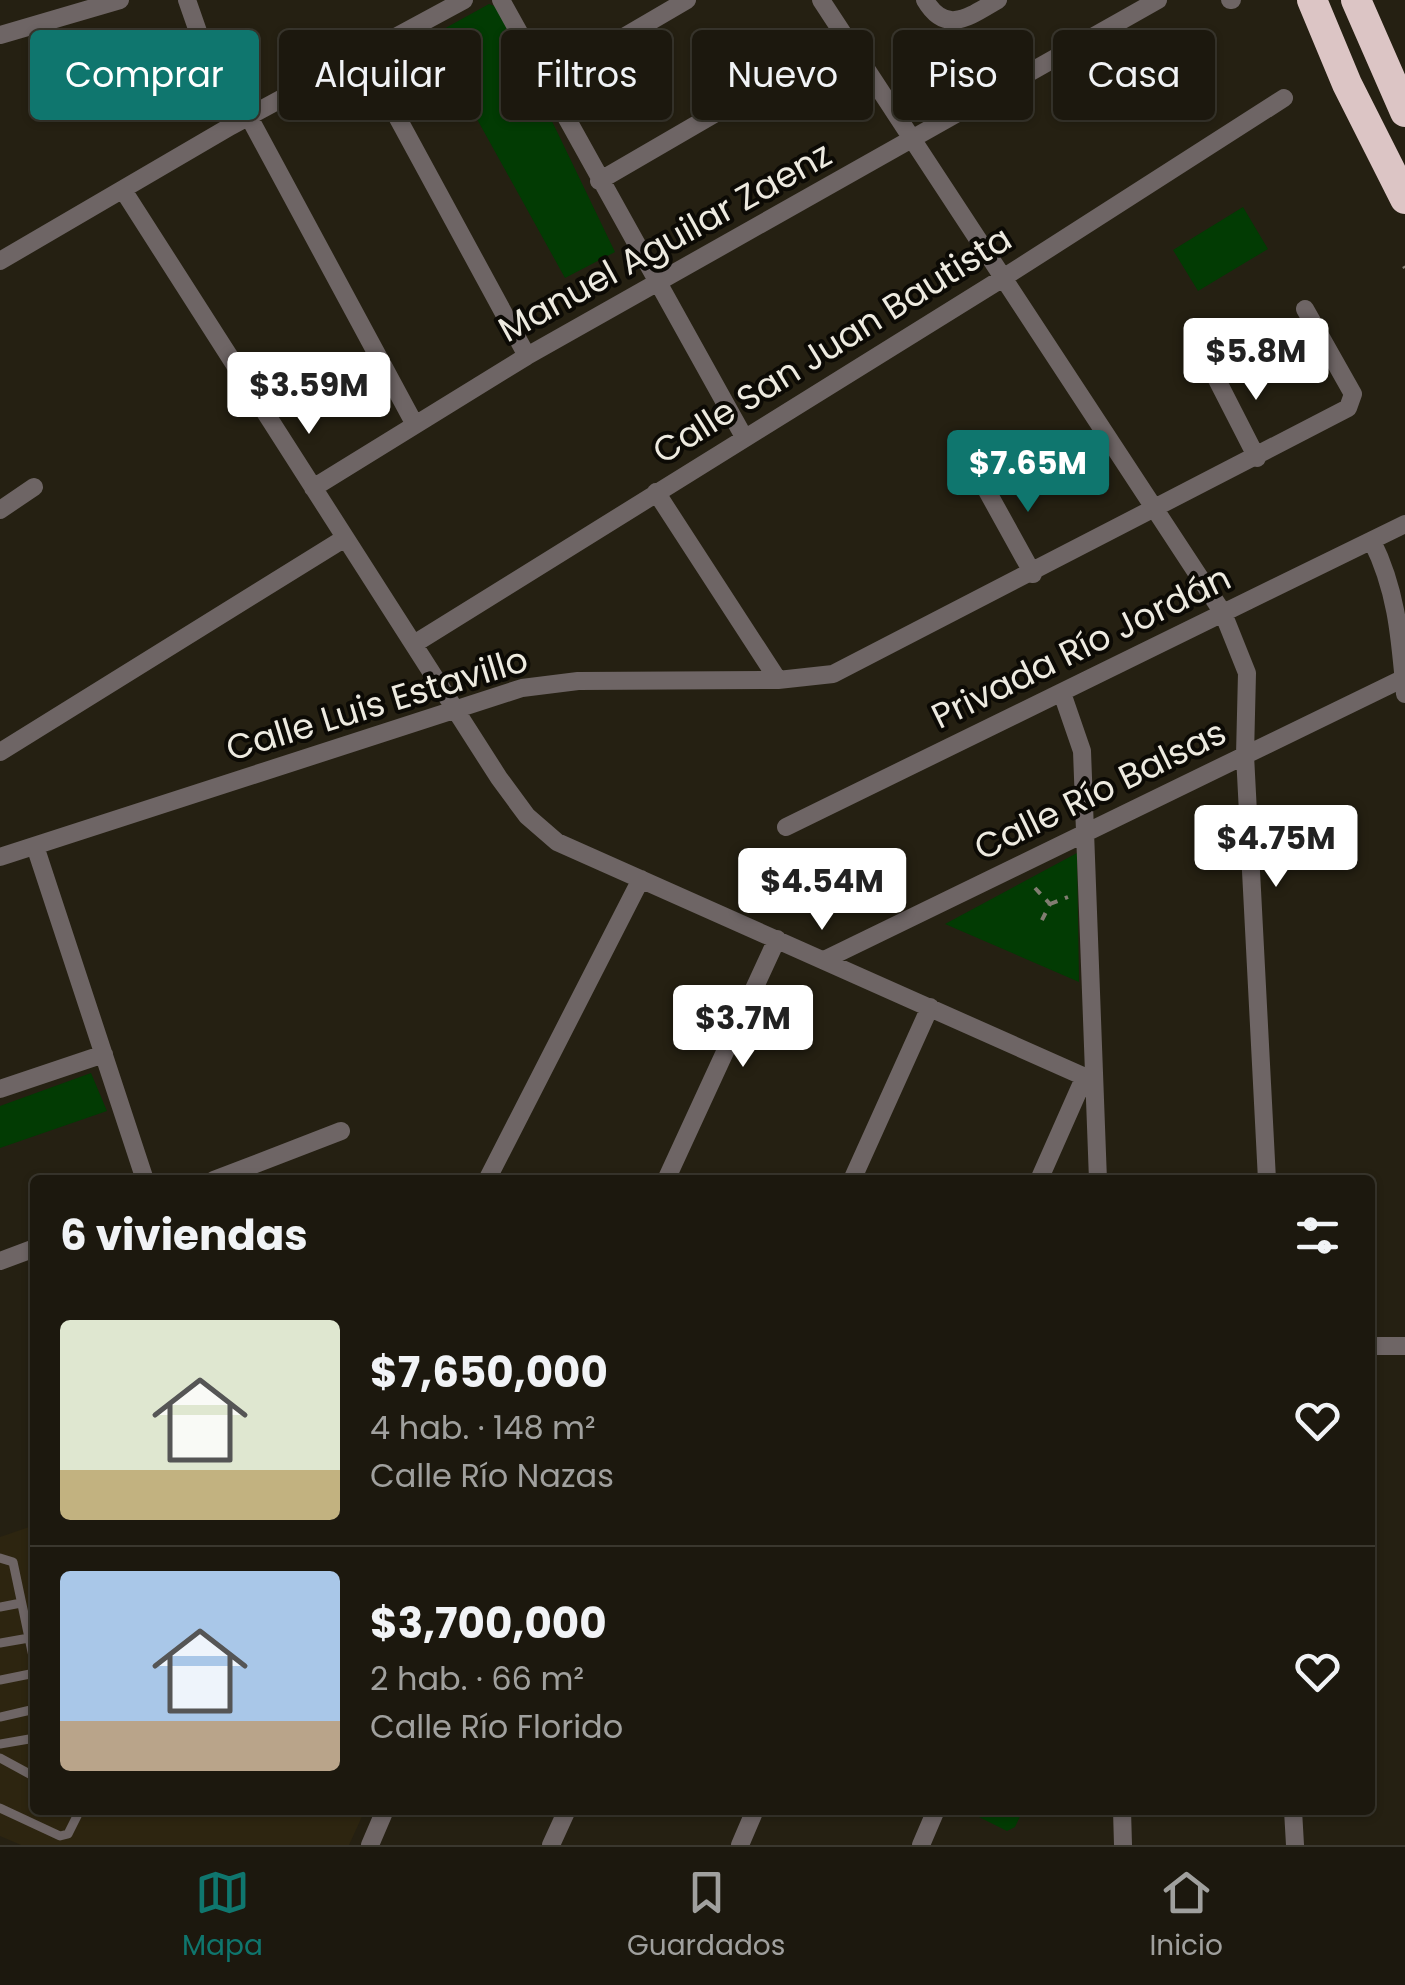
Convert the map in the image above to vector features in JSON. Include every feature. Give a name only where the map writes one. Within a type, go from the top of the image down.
[{"type":"highway","points":[[1312,0],[1347,84],[1405,199]]},
{"type":"highway","points":[[1356,0],[1405,112]]},
{"type":"street","points":[[0,35],[120,0]]},
{"type":"street","points":[[187,0],[231,126]]},
{"type":"street","points":[[408,30],[464,0]]},
{"type":"street","points":[[501,0],[517,30]]},
{"type":"street","points":[[636,30],[687,0]]},
{"type":"street","points":[[822,0],[841,30]]},
{"type":"street","points":[[924,0],[933,15],[942,19],[967,18],[998,0]]},
{"type":"street","name":"Manuel Aguilar Zaenz","points":[[314,488],[527,356],[1158,0]]},
{"type":"street","points":[[873,80],[1223,613],[1246,673],[1245,756],[1267,1175]]},
{"type":"street","name":"Calle San Juan Bautista","points":[[414,644],[1004,278],[1284,98]]},
{"type":"street","points":[[0,260],[242,120]]},
{"type":"street","points":[[251,120],[414,423]]},
{"type":"street","points":[[399,120],[527,356]]},
{"type":"street","points":[[566,120],[744,437]]},
{"type":"street","points":[[598,181],[704,120]]},
{"type":"street","points":[[123,190],[499,778],[540,830],[641,879],[1089,1078]]},
{"type":"street","name":"Calle Luis Estavillo","points":[[0,857],[36,849],[456,709],[544,684],[778,680],[834,674],[1258,458],[1348,408],[1353,394],[1305,309]]},
{"type":"street","points":[[1212,370],[1258,458]]},
{"type":"street","points":[[981,480],[1033,574]]},
{"type":"street","points":[[0,510],[34,487]]},
{"type":"street","points":[[656,492],[778,680]]},
{"type":"street","name":"Privada Río Jordán","points":[[786,828],[1405,524]]},
{"type":"street","points":[[2,746],[345,538]]},
{"type":"street","points":[[1372,541],[1388,574],[1398,609],[1404,686]]},
{"type":"street","name":"Calle Río Balsas","points":[[824,960],[1245,756],[1404,686]]},
{"type":"street","points":[[1062,692],[1082,751],[1089,1078],[1098,1175]]},
{"type":"street","points":[[36,849],[143,1175]]},
{"type":"street","points":[[490,1175],[641,879]]},
{"type":"street","points":[[668,1175],[776,939]]},
{"type":"street","points":[[854,1175],[930,1007]]},
{"type":"street","points":[[0,1089],[104,1054]]},
{"type":"street","points":[[1040,1175],[1089,1078]]},
{"type":"street","points":[[227,1175],[342,1131]]},
{"type":"street","points":[[0,1261],[30,1250]]},
{"type":"street","points":[[1375,1346],[1405,1346]]},
{"type":"street","points":[[370,1845],[383,1815]]},
{"type":"street","points":[[550,1845],[564,1815]]},
{"type":"street","points":[[740,1845],[754,1815]]},
{"type":"street","points":[[921,1845],[934,1815]]},
{"type":"street","points":[[1122,1815],[1124,1845]]},
{"type":"street","points":[[1293,1815],[1295,1845]]},
{"type":"lane","points":[[0,1558],[13,1562],[30,1643]]},
{"type":"lane","points":[[0,1607],[21,1602]]},
{"type":"lane","points":[[0,1643],[29,1638]]},
{"type":"lane","points":[[0,1680],[30,1671]]},
{"type":"lane","points":[[0,1717],[30,1709]]},
{"type":"lane","points":[[0,1744],[30,1739]]},
{"type":"lane","points":[[0,1758],[30,1774]]},
{"type":"lane","points":[[0,1808],[60,1836],[68,1834],[78,1815]]},
{"type":"path","points":[[1035,888],[1050,904]]},
{"type":"path","points":[[1039,926],[1050,904],[1069,896]]},
{"type":"shaded area","points":[[30,1527],[30,1815],[363,1815],[349,1845],[21,1845],[0,1836],[0,1537]]},
{"type":"green space","points":[[489,4],[497,7],[508,30],[501,30],[501,120],[551,120],[615,252],[565,278],[478,120],[481,120],[481,30],[442,30]]},
{"type":"green space","points":[[1243,207],[1268,249],[1198,291],[1173,250]]},
{"type":"green space","points":[[1077,853],[1079,982],[945,924]]},
{"type":"green space","points":[[91,1073],[107,1111],[0,1148],[0,1106]]},
{"type":"green space","points":[[975,1815],[1021,1815],[1015,1827],[1007,1831]]}]
